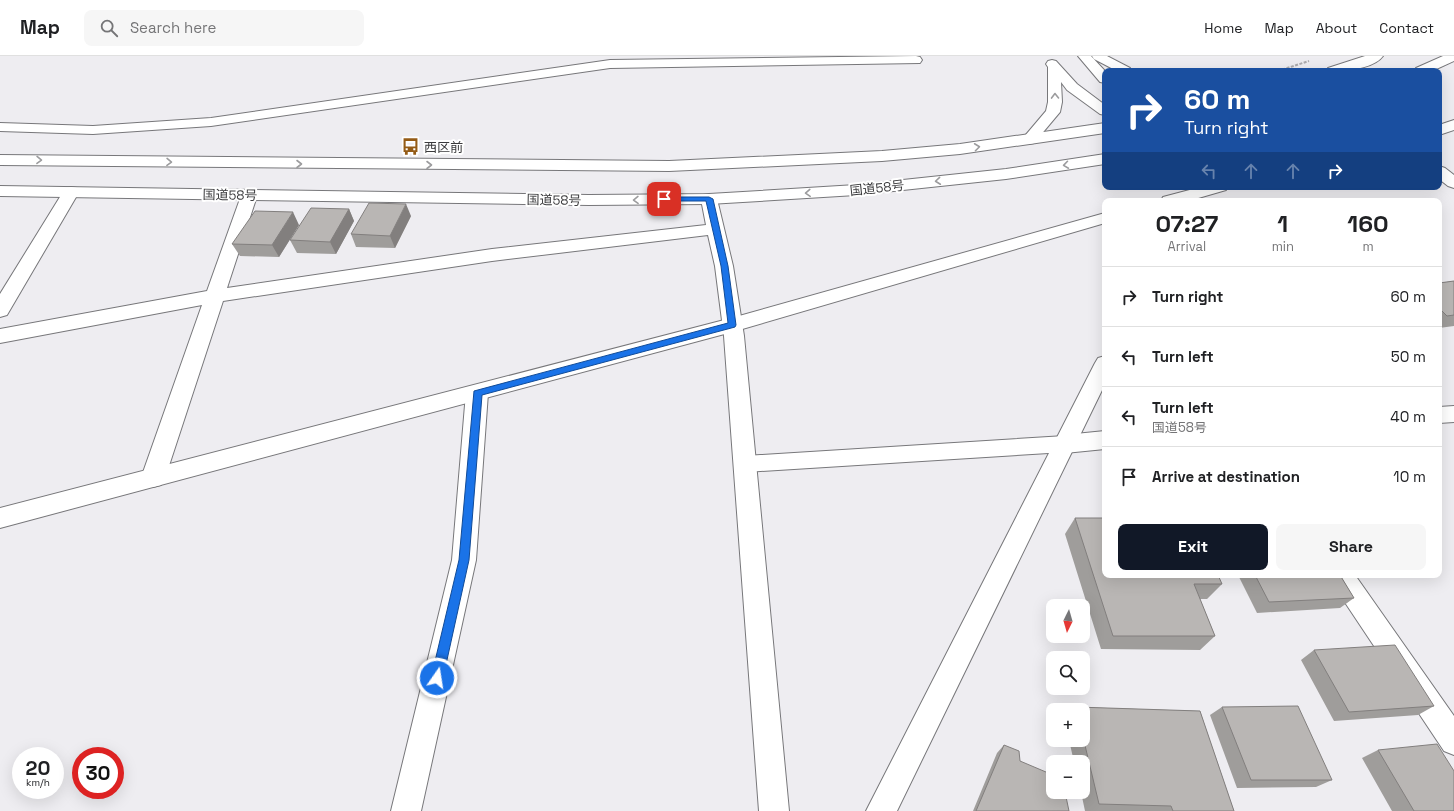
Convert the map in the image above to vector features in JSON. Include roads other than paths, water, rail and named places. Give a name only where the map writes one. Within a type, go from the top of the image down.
[{"type":"main road","points":[[1344,68],[1364,62],[1376,56]]},
{"type":"main road","points":[[1428,68],[1454,56]]},
{"type":"main road","points":[[1442,129],[1454,126]]},
{"type":"main road","points":[[0,160],[669,166],[882,156],[960,149],[1102,128]]},
{"type":"main road","name":"国道58号","points":[[0,191],[589,200],[709,199],[856,190],[1006,174],[1102,159]]},
{"type":"main road","points":[[1442,173],[1454,183]]},
{"type":"main road","points":[[1177,197],[1207,190]]},
{"type":"main road","points":[[0,310],[71,192]]},
{"type":"main road","points":[[153,478],[249,196]]},
{"type":"main road","points":[[709,199],[724,266],[734,336],[746,464],[774,811]]},
{"type":"main road","points":[[0,518],[732,325],[1102,219]]},
{"type":"main road","points":[[0,336],[215,296],[492,255],[716,229]]},
{"type":"main road","points":[[881,811],[1102,368]]},
{"type":"main road","points":[[406,811],[464,560],[477,393]]},
{"type":"main road","points":[[1442,415],[1454,414]]},
{"type":"main road","points":[[1065,444],[1102,440]]},
{"type":"main road","points":[[1343,578],[1454,742]]},
{"type":"lane","points":[[1045,56],[1072,87],[1102,109]]},
{"type":"lane","points":[[1084,56],[1102,76]]},
{"type":"lane","points":[[1098,56],[1120,68]]},
{"type":"lane","points":[[0,127],[93,130],[211,122],[610,64],[916,60]]},
{"type":"lane","points":[[1029,140],[1054,112],[1054,66]]},
{"type":"lane","points":[[746,464],[1065,444]]},
{"type":"place","name":"西区前","points":[[411,147]]}]
